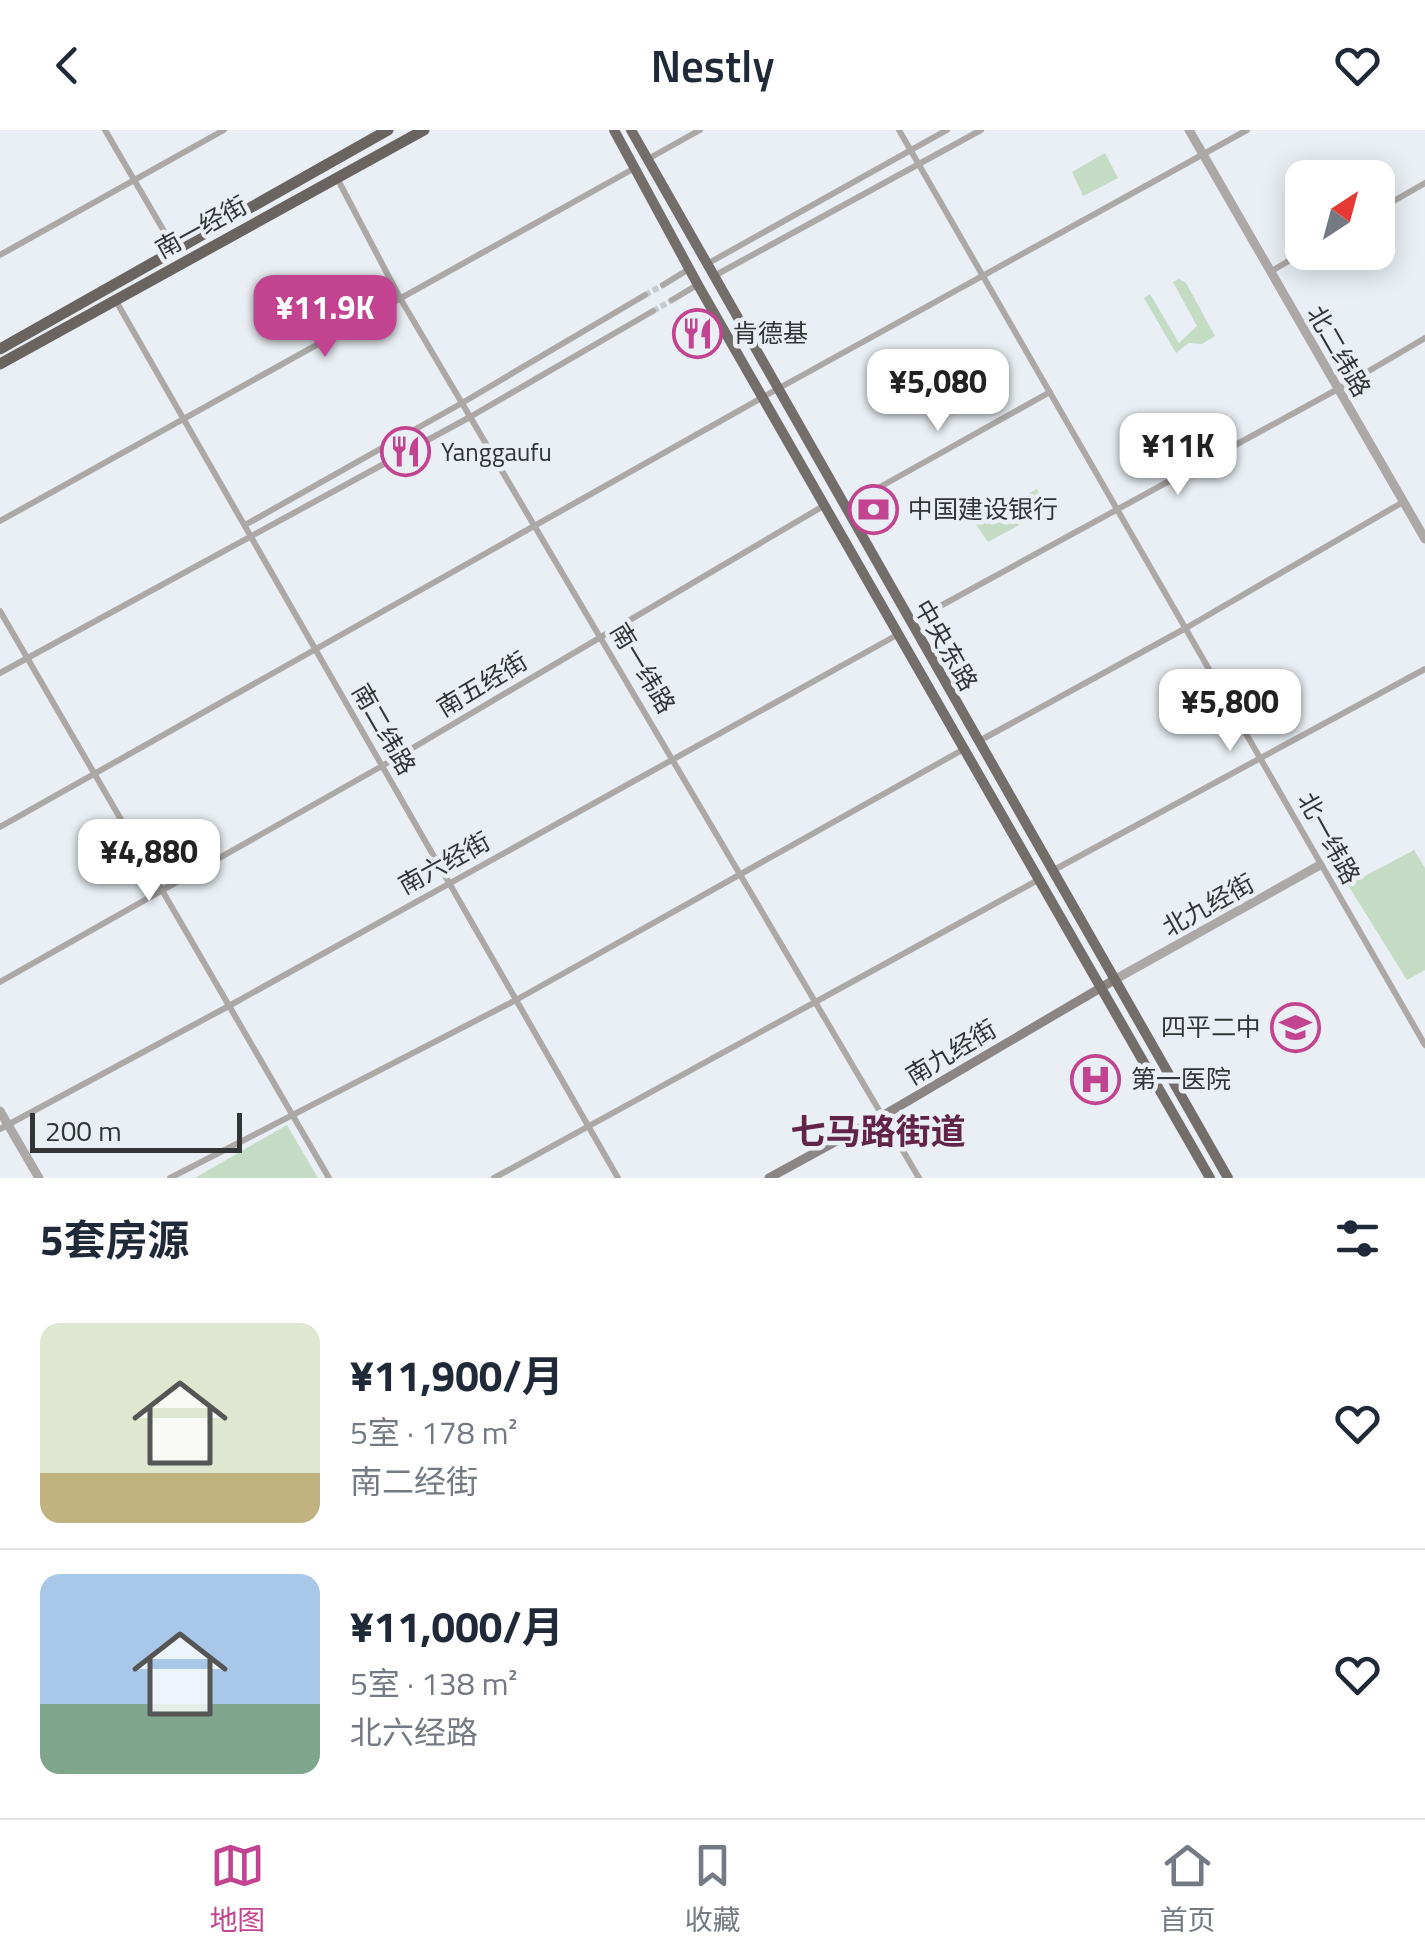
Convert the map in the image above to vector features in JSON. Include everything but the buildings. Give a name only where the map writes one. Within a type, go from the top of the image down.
[{"type":"highway","name":"南一经街","points":[[0,364],[424,130]]},
{"type":"highway","name":"南一经街","points":[[0,349],[379,132]]},
{"type":"main road","name":"中央东路","points":[[614,130],[698,285],[1210,1178]]},
{"type":"main road","name":"中央东路","points":[[631,130],[1228,1178]]},
{"type":"main road","name":"南九经街","points":[[769,1178],[1114,980]]},
{"type":"street","points":[[106,130],[175,250]]},
{"type":"street","points":[[0,256],[224,130]]},
{"type":"street","points":[[646,160],[700,130]]},
{"type":"street","name":"北一纬路","points":[[899,130],[1425,1045]]},
{"type":"street","points":[[706,264],[947,130]]},
{"type":"street","points":[[713,276],[981,130]]},
{"type":"street","name":"北二纬路","points":[[1188,130],[1424,537]]},
{"type":"street","points":[[0,826],[1247,130]]},
{"type":"street","points":[[0,521],[633,169]]},
{"type":"street","name":"南一纬路","points":[[336,177],[400,298],[919,1178]]},
{"type":"street","points":[[1395,200],[1425,183]]},
{"type":"street","points":[[1270,272],[1285,263]]},
{"type":"street","points":[[663,285],[690,268]]},
{"type":"street","points":[[672,300],[698,285]]},
{"type":"street","points":[[244,525],[645,296]]},
{"type":"street","name":"南二纬路","points":[[116,300],[618,1178]]},
{"type":"street","points":[[0,674],[470,417],[653,311]]},
{"type":"street","points":[[910,622],[1425,338]]},
{"type":"street","points":[[844,507],[1050,392]]},
{"type":"street","points":[[978,742],[1404,502]]},
{"type":"street","name":"南五经街","points":[[0,982],[382,766],[824,505]]},
{"type":"street","points":[[0,611],[329,1178]]},
{"type":"street","name":"南六经街","points":[[4,1127],[898,634]]},
{"type":"street","points":[[1052,871],[1425,669]]},
{"type":"street","points":[[170,1178],[516,1000],[964,749]]},
{"type":"street","name":"北九经街","points":[[1114,980],[1320,864]]},
{"type":"street","points":[[494,1178],[1038,880]]},
{"type":"street","points":[[0,1111],[4,1127],[39,1178]]},
{"type":"green space","points":[[1105,153],[1118,178],[1083,196],[1072,172]]},
{"type":"green space","points":[[1179,279],[1186,283],[1215,336],[1202,344],[1189,343],[1176,353],[1144,298],[1150,294],[1179,343],[1197,326],[1173,282]]},
{"type":"green space","points":[[1037,489],[1049,509],[988,542],[975,523]]},
{"type":"green space","points":[[1414,850],[1425,868],[1425,970],[1407,980],[1348,885]]},
{"type":"green space","points":[[287,1125],[318,1178],[195,1178]]},
{"type":"tunnel","points":[[645,295],[663,285]]},
{"type":"tunnel","points":[[653,311],[672,300]]},
{"type":"place","name":"肯德基","points":[[698,333]]},
{"type":"place","name":"Yanggaufu","points":[[406,452]]},
{"type":"place","name":"中国建设银行","points":[[873,509]]},
{"type":"place","name":"四平二中","points":[[1296,1027]]},
{"type":"place","name":"第一医院","points":[[1096,1079]]},
{"type":"district","name":"七马路街道","points":[[878,1132]]}]
